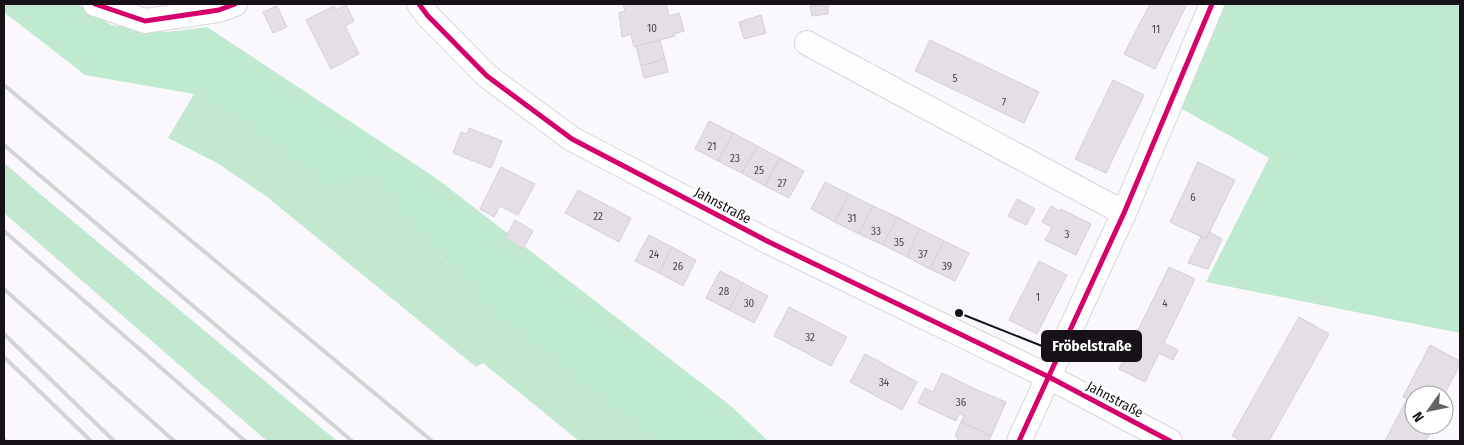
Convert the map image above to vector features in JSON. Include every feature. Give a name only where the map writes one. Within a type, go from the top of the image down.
[{"type":"street","points":[[95,4],[144,21],[227,7]]},
{"type":"street","name":"Jahnstraße","points":[[419,4],[428,16],[487,76],[572,139],[769,242],[1049,377],[1170,441]]},
{"type":"street","points":[[1019,441],[1124,213],[1212,4]]},
{"type":"street","points":[[807,43],[1124,213]]},
{"type":"green space","points":[[4,4],[78,4],[111,25],[167,32],[207,27],[436,178],[731,406],[768,441],[653,441],[497,320],[367,178],[330,190],[269,143],[194,94],[85,75],[4,12]]},
{"type":"green space","points":[[1223,4],[1460,4],[1460,333],[1206,282],[1269,158],[1177,106]]},
{"type":"green space","points":[[194,94],[269,143],[330,190],[367,178],[497,320],[653,441],[579,441],[483,363],[476,367],[267,197],[219,164],[168,138]]},
{"type":"green space","points":[[4,163],[337,441],[267,441],[4,213]]},
{"type":"building","points":[[623,4],[666,4],[669,16],[679,13],[684,31],[674,34],[675,36],[634,47],[631,34],[622,37],[619,13],[625,11]]},
{"type":"building","points":[[828,4],[828,14],[812,16],[810,6]]},
{"type":"building","points":[[1150,4],[1187,4],[1155,69],[1124,54]]},
{"type":"building","points":[[346,5],[354,21],[345,26],[359,54],[331,69],[306,20],[334,6],[336,10]]},
{"type":"building","points":[[277,6],[287,27],[273,33],[263,12]]},
{"type":"building","points":[[761,15],[766,33],[744,39],[739,22]]},
{"type":"building","points":[[660,40],[665,59],[641,66],[636,46]]},
{"type":"building","points":[[930,40],[1039,92],[1024,123],[915,71]]},
{"type":"building","points":[[665,59],[668,72],[644,78],[641,66]]},
{"type":"building","points":[[1113,80],[1144,95],[1106,173],[1075,159]]},
{"type":"building","points":[[709,121],[733,133],[718,161],[695,149]]},
{"type":"building","points":[[469,128],[502,141],[491,168],[453,153],[461,132],[467,134]]},
{"type":"building","points":[[733,133],[757,146],[742,173],[718,161]]},
{"type":"building","points":[[757,146],[780,158],[765,186],[742,173]]},
{"type":"building","points":[[780,158],[804,171],[789,198],[765,186]]},
{"type":"building","points":[[1198,162],[1235,180],[1206,239],[1170,222]]},
{"type":"building","points":[[501,167],[535,184],[518,215],[500,206],[494,217],[480,209]]},
{"type":"building","points":[[825,182],[849,194],[835,222],[811,209]]},
{"type":"building","points":[[578,190],[631,218],[619,242],[565,213]]},
{"type":"building","points":[[849,194],[873,206],[859,234],[835,222]]},
{"type":"building","points":[[1017,199],[1035,209],[1026,225],[1008,216]]},
{"type":"building","points":[[873,206],[897,217],[883,245],[859,234]]},
{"type":"building","points":[[1051,206],[1091,224],[1076,255],[1045,240],[1052,227],[1042,222]]},
{"type":"building","points":[[897,217],[920,229],[907,257],[883,245]]},
{"type":"building","points":[[515,220],[533,231],[523,249],[505,238]]},
{"type":"building","points":[[920,229],[944,241],[930,269],[907,257]]},
{"type":"building","points":[[1210,232],[1222,239],[1208,269],[1188,263],[1201,237],[1206,239]]},
{"type":"building","points":[[649,235],[672,247],[659,273],[635,261]]},
{"type":"building","points":[[944,241],[969,253],[955,281],[930,269]]},
{"type":"building","points":[[672,247],[696,260],[683,286],[659,273]]},
{"type":"building","points":[[1039,261],[1067,275],[1037,334],[1009,320]]},
{"type":"building","points":[[1169,267],[1195,279],[1164,343],[1178,350],[1173,360],[1159,353],[1145,382],[1119,369]]},
{"type":"building","points":[[720,271],[743,283],[729,310],[706,298]]},
{"type":"building","points":[[743,283],[768,296],[754,323],[729,310]]},
{"type":"building","points":[[789,307],[847,337],[831,366],[774,336]]},
{"type":"building","points":[[1299,317],[1329,334],[1269,441],[1241,441],[1232,436]]},
{"type":"building","points":[[1430,345],[1460,361],[1449,385],[1409,385]]},
{"type":"building","points":[[865,354],[917,382],[902,410],[850,382]]},
{"type":"building","points":[[942,373],[1006,402],[991,436],[961,422],[964,416],[959,413],[956,421],[918,403],[925,388],[933,392]]},
{"type":"building","points":[[1404,405],[1404,435],[1429,435],[1426,441],[1385,441]]},
{"type":"building","points":[[961,422],[991,436],[989,441],[957,441],[958,437],[955,436]]},
{"type":"railway","points":[[4,85],[432,441]]},
{"type":"railway","points":[[4,145],[352,441]]},
{"type":"railway","points":[[4,231],[245,441]]},
{"type":"railway","points":[[4,289],[174,441]]},
{"type":"railway","points":[[4,334],[114,441]]},
{"type":"railway","points":[[4,357],[91,441]]},
{"type":"cycle path","points":[[95,4],[145,21],[219,10],[235,4]]},
{"type":"cycle path","points":[[419,4],[428,16],[487,76],[572,139],[769,242],[1049,377],[1170,441]]},
{"type":"cycle path","points":[[1019,441],[1124,213],[1212,4]]},
{"type":"place","name":"Fröbelstraße","points":[[959,313]]}]
